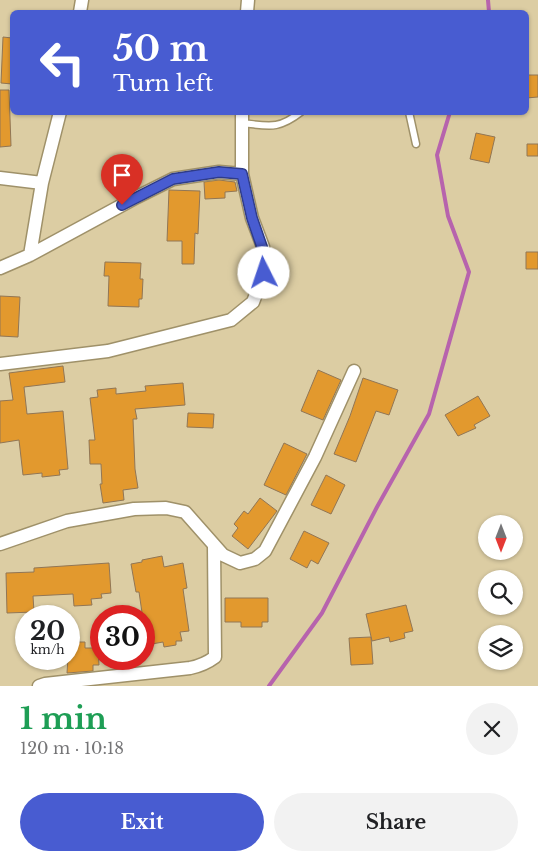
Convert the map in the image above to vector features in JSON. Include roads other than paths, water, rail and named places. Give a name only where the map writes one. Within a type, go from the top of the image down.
[{"type":"street","points":[[30,255],[42,183],[59,115]]},
{"type":"street","points":[[0,364],[108,351],[231,320],[253,302],[264,273],[262,247],[252,218],[242,174],[242,118]]},
{"type":"street","points":[[0,268],[30,255],[173,179],[219,172],[242,174]]},
{"type":"street","points":[[0,178],[42,183]]},
{"type":"street","points":[[0,544],[67,521],[134,509],[166,508],[185,512],[223,555],[240,563],[255,558],[265,551],[315,456],[354,371]]},
{"type":"street","points":[[38,686],[190,668],[209,661],[215,656],[214,546]]},
{"type":"lane","points":[[242,118],[273,127],[289,122],[297,115]]},
{"type":"lane","points":[[410,115],[416,144]]},
{"type":"waterway","points":[[488,0],[489,10]]},
{"type":"waterway","points":[[269,686],[322,613],[377,507],[429,414],[469,272],[448,216],[437,155],[449,115]]}]
